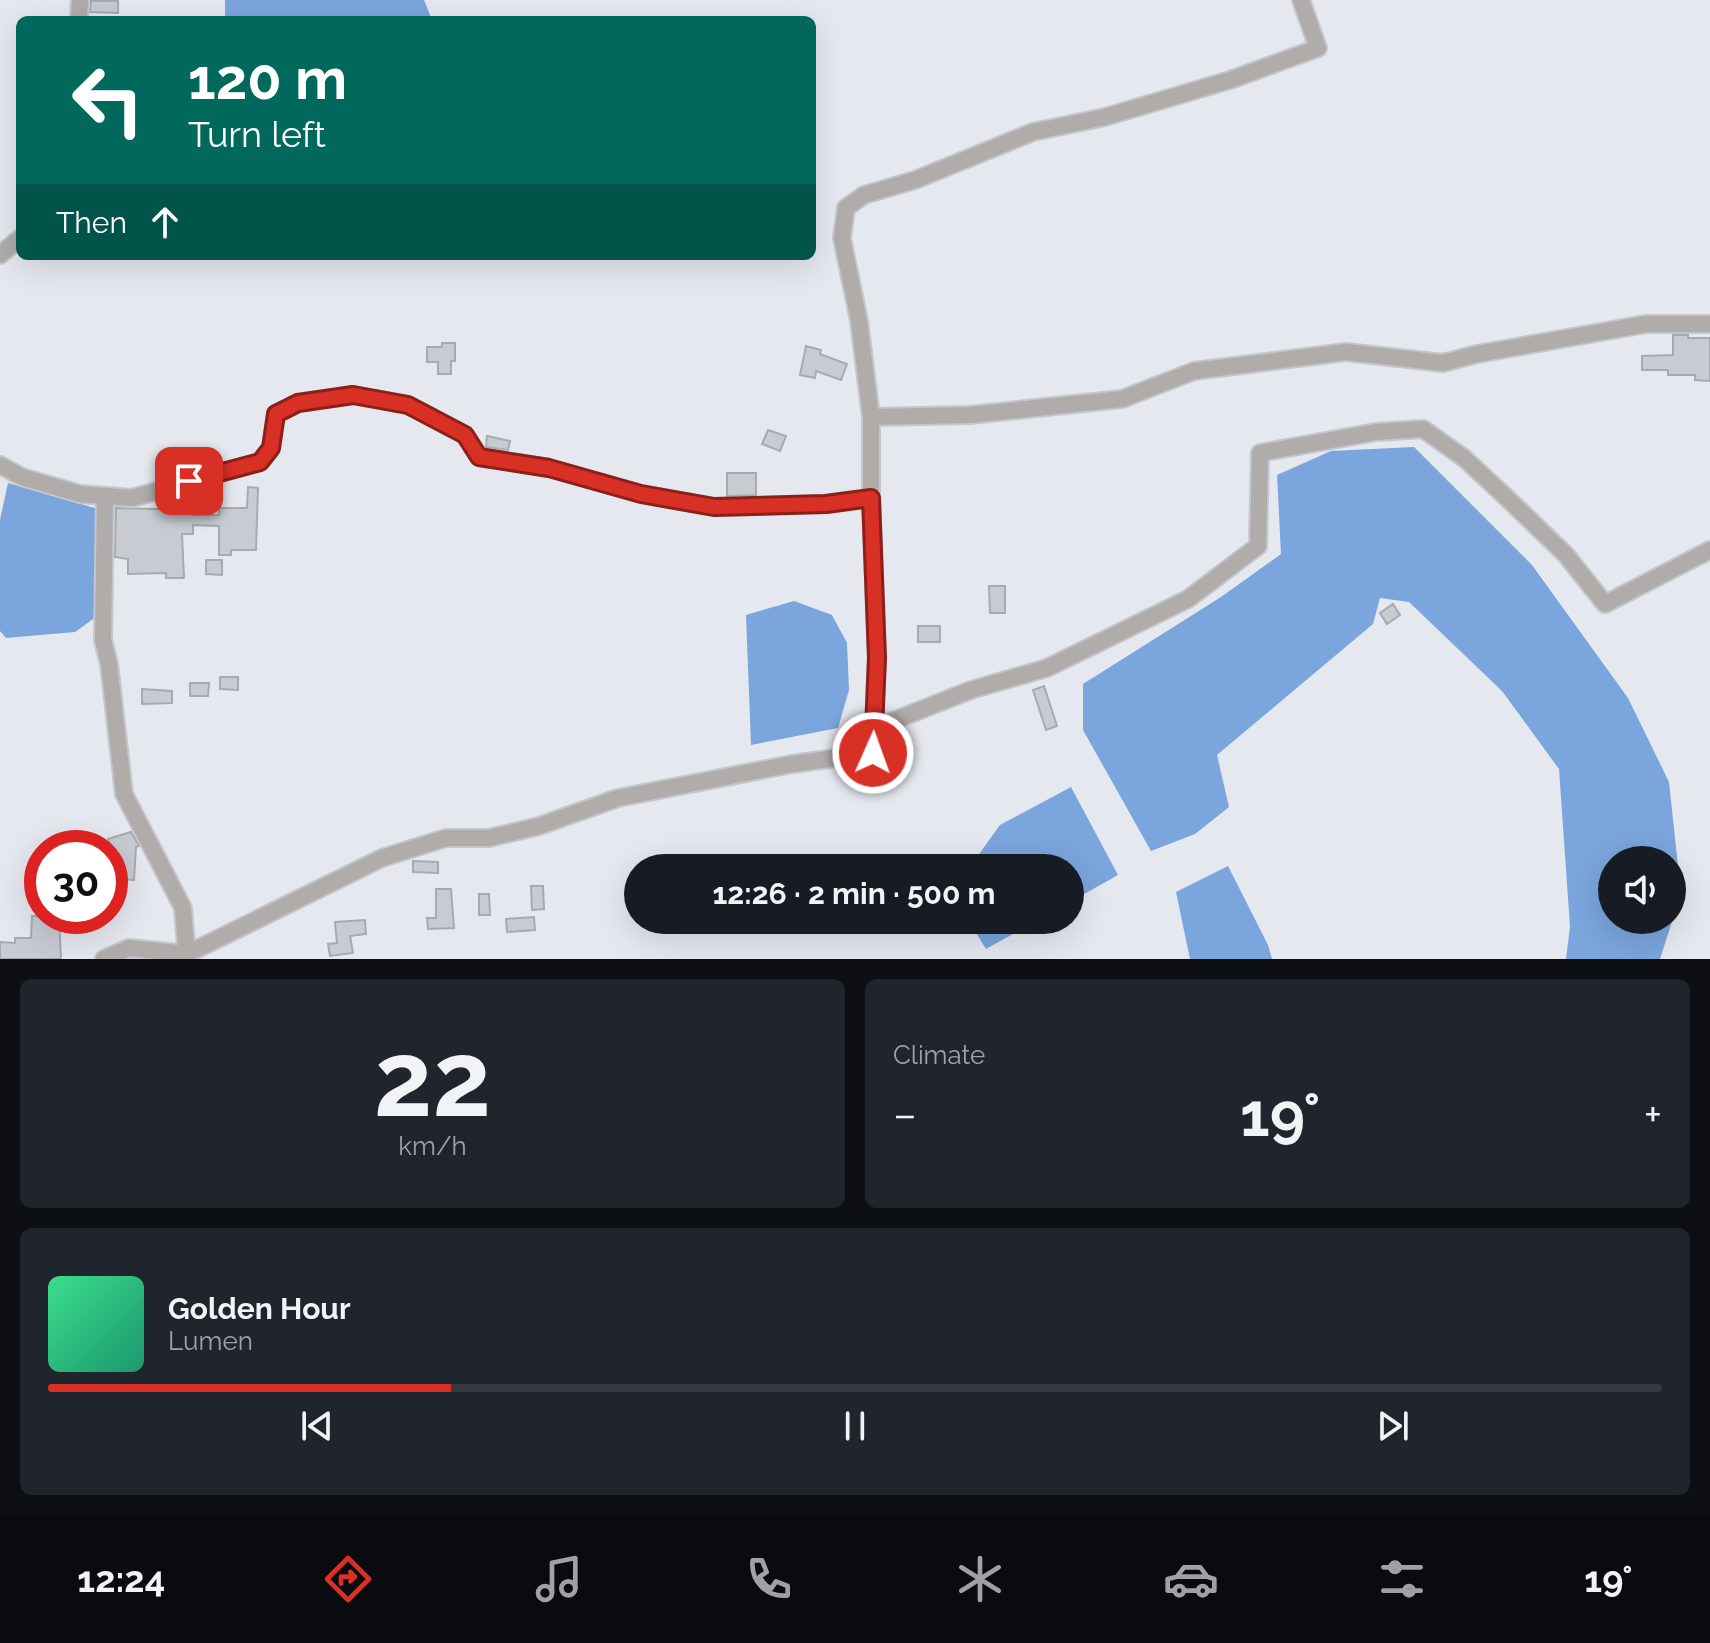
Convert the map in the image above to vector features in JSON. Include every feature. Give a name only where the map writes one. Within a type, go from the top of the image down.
[{"type":"street","points":[[873,753],[877,658],[871,417],[859,321],[842,238],[846,208],[864,195],[915,180],[1033,132],[1119,113],[1230,80],[1318,48],[1301,0]]},
{"type":"street","points":[[0,255],[16,241]]},
{"type":"street","points":[[871,417],[970,415],[1122,399],[1194,371],[1346,352],[1443,363],[1477,354],[1646,324],[1710,324]]},
{"type":"street","points":[[0,465],[22,477],[65,490],[132,498],[260,462],[271,448],[276,414],[298,403],[353,395],[408,405],[465,435],[479,457],[549,468],[641,494],[714,507],[826,504],[871,498]]},
{"type":"street","points":[[873,753],[890,722],[971,690],[1047,668],[1188,599],[1232,568],[1258,546],[1260,453],[1376,432],[1423,429],[1464,458],[1508,499],[1566,555],[1605,604],[1710,550]]},
{"type":"street","points":[[105,496],[103,640],[109,664],[124,794],[183,908],[187,957]]},
{"type":"street","points":[[104,959],[129,948],[187,957],[382,858],[446,838],[489,838],[539,826],[618,798],[792,764],[873,753]]},
{"type":"water","points":[[225,0],[424,0],[430,16],[225,16]]},
{"type":"water","points":[[1414,447],[1532,565],[1628,698],[1669,782],[1676,846],[1598,846],[1598,934],[1668,934],[1660,959],[1566,959],[1570,927],[1559,769],[1502,691],[1409,602],[1380,598],[1373,624],[1217,755],[1229,807],[1195,834],[1151,851],[1083,730],[1083,684],[1221,597],[1281,554],[1277,475],[1331,451]]},
{"type":"water","points":[[8,483],[98,509],[96,617],[75,632],[6,638],[0,631],[0,520]]},
{"type":"water","points":[[794,601],[832,615],[847,643],[849,690],[838,728],[751,745],[746,615]]},
{"type":"water","points":[[1071,787],[1118,875],[1084,894],[1084,854],[979,854],[1000,825]]},
{"type":"water","points":[[1228,866],[1272,959],[1190,959],[1176,892]]},
{"type":"water","points":[[977,934],[1013,934],[986,949]]},
{"type":"building","points":[[91,1],[118,1],[118,13],[90,12]]},
{"type":"building","points":[[1673,335],[1710,338],[1710,381],[1695,380],[1695,375],[1668,375],[1668,370],[1642,370],[1642,356],[1673,355]]},
{"type":"building","points":[[442,343],[455,343],[451,374],[438,374],[438,362],[427,362],[427,347],[442,347]]},
{"type":"building","points":[[806,346],[847,364],[841,380],[816,371],[815,378],[800,375]]},
{"type":"building","points":[[768,430],[786,436],[780,451],[762,444]]},
{"type":"building","points":[[487,436],[510,441],[508,450],[486,447]]},
{"type":"building","points":[[727,473],[756,473],[756,495],[727,496]]},
{"type":"building","points":[[248,487],[258,488],[256,550],[231,550],[231,555],[219,555],[219,526],[193,525],[193,534],[182,534],[184,578],[166,578],[166,573],[128,574],[128,559],[115,557],[116,508],[193,510],[193,515],[219,515],[219,508],[247,508]]},
{"type":"building","points":[[206,560],[222,560],[222,575],[206,574]]},
{"type":"building","points":[[989,586],[1005,586],[1005,613],[990,613]]},
{"type":"building","points":[[1393,604],[1400,615],[1387,624],[1380,613]]},
{"type":"building","points":[[918,626],[940,626],[940,642],[918,642]]},
{"type":"building","points":[[220,677],[238,677],[238,690],[220,689]]},
{"type":"building","points":[[190,683],[209,683],[208,696],[190,696]]},
{"type":"building","points":[[1044,686],[1057,726],[1046,730],[1033,690]]},
{"type":"building","points":[[142,689],[172,691],[172,703],[142,704]]},
{"type":"building","points":[[131,832],[139,846],[136,847],[134,880],[128,880],[128,833]]},
{"type":"building","points":[[413,861],[438,862],[438,873],[413,872]]},
{"type":"building","points":[[531,886],[543,886],[544,909],[532,910]]},
{"type":"building","points":[[436,889],[451,889],[454,928],[428,929],[427,918],[436,918]]},
{"type":"building","points":[[479,894],[489,894],[490,915],[479,915]]},
{"type":"building","points":[[534,917],[535,930],[507,932],[506,919]]},
{"type":"building","points":[[365,920],[366,934],[350,936],[353,953],[330,956],[328,944],[337,943],[335,922]]},
{"type":"building","points":[[31,934],[60,934],[61,959],[0,959],[0,942],[15,943],[15,938],[31,938]]},
{"type":"route","points":[[189,481],[260,462],[271,448],[276,414],[298,403],[353,395],[408,405],[465,435],[479,457],[549,468],[641,494],[714,507],[826,504],[871,498],[877,658],[873,753]]}]
